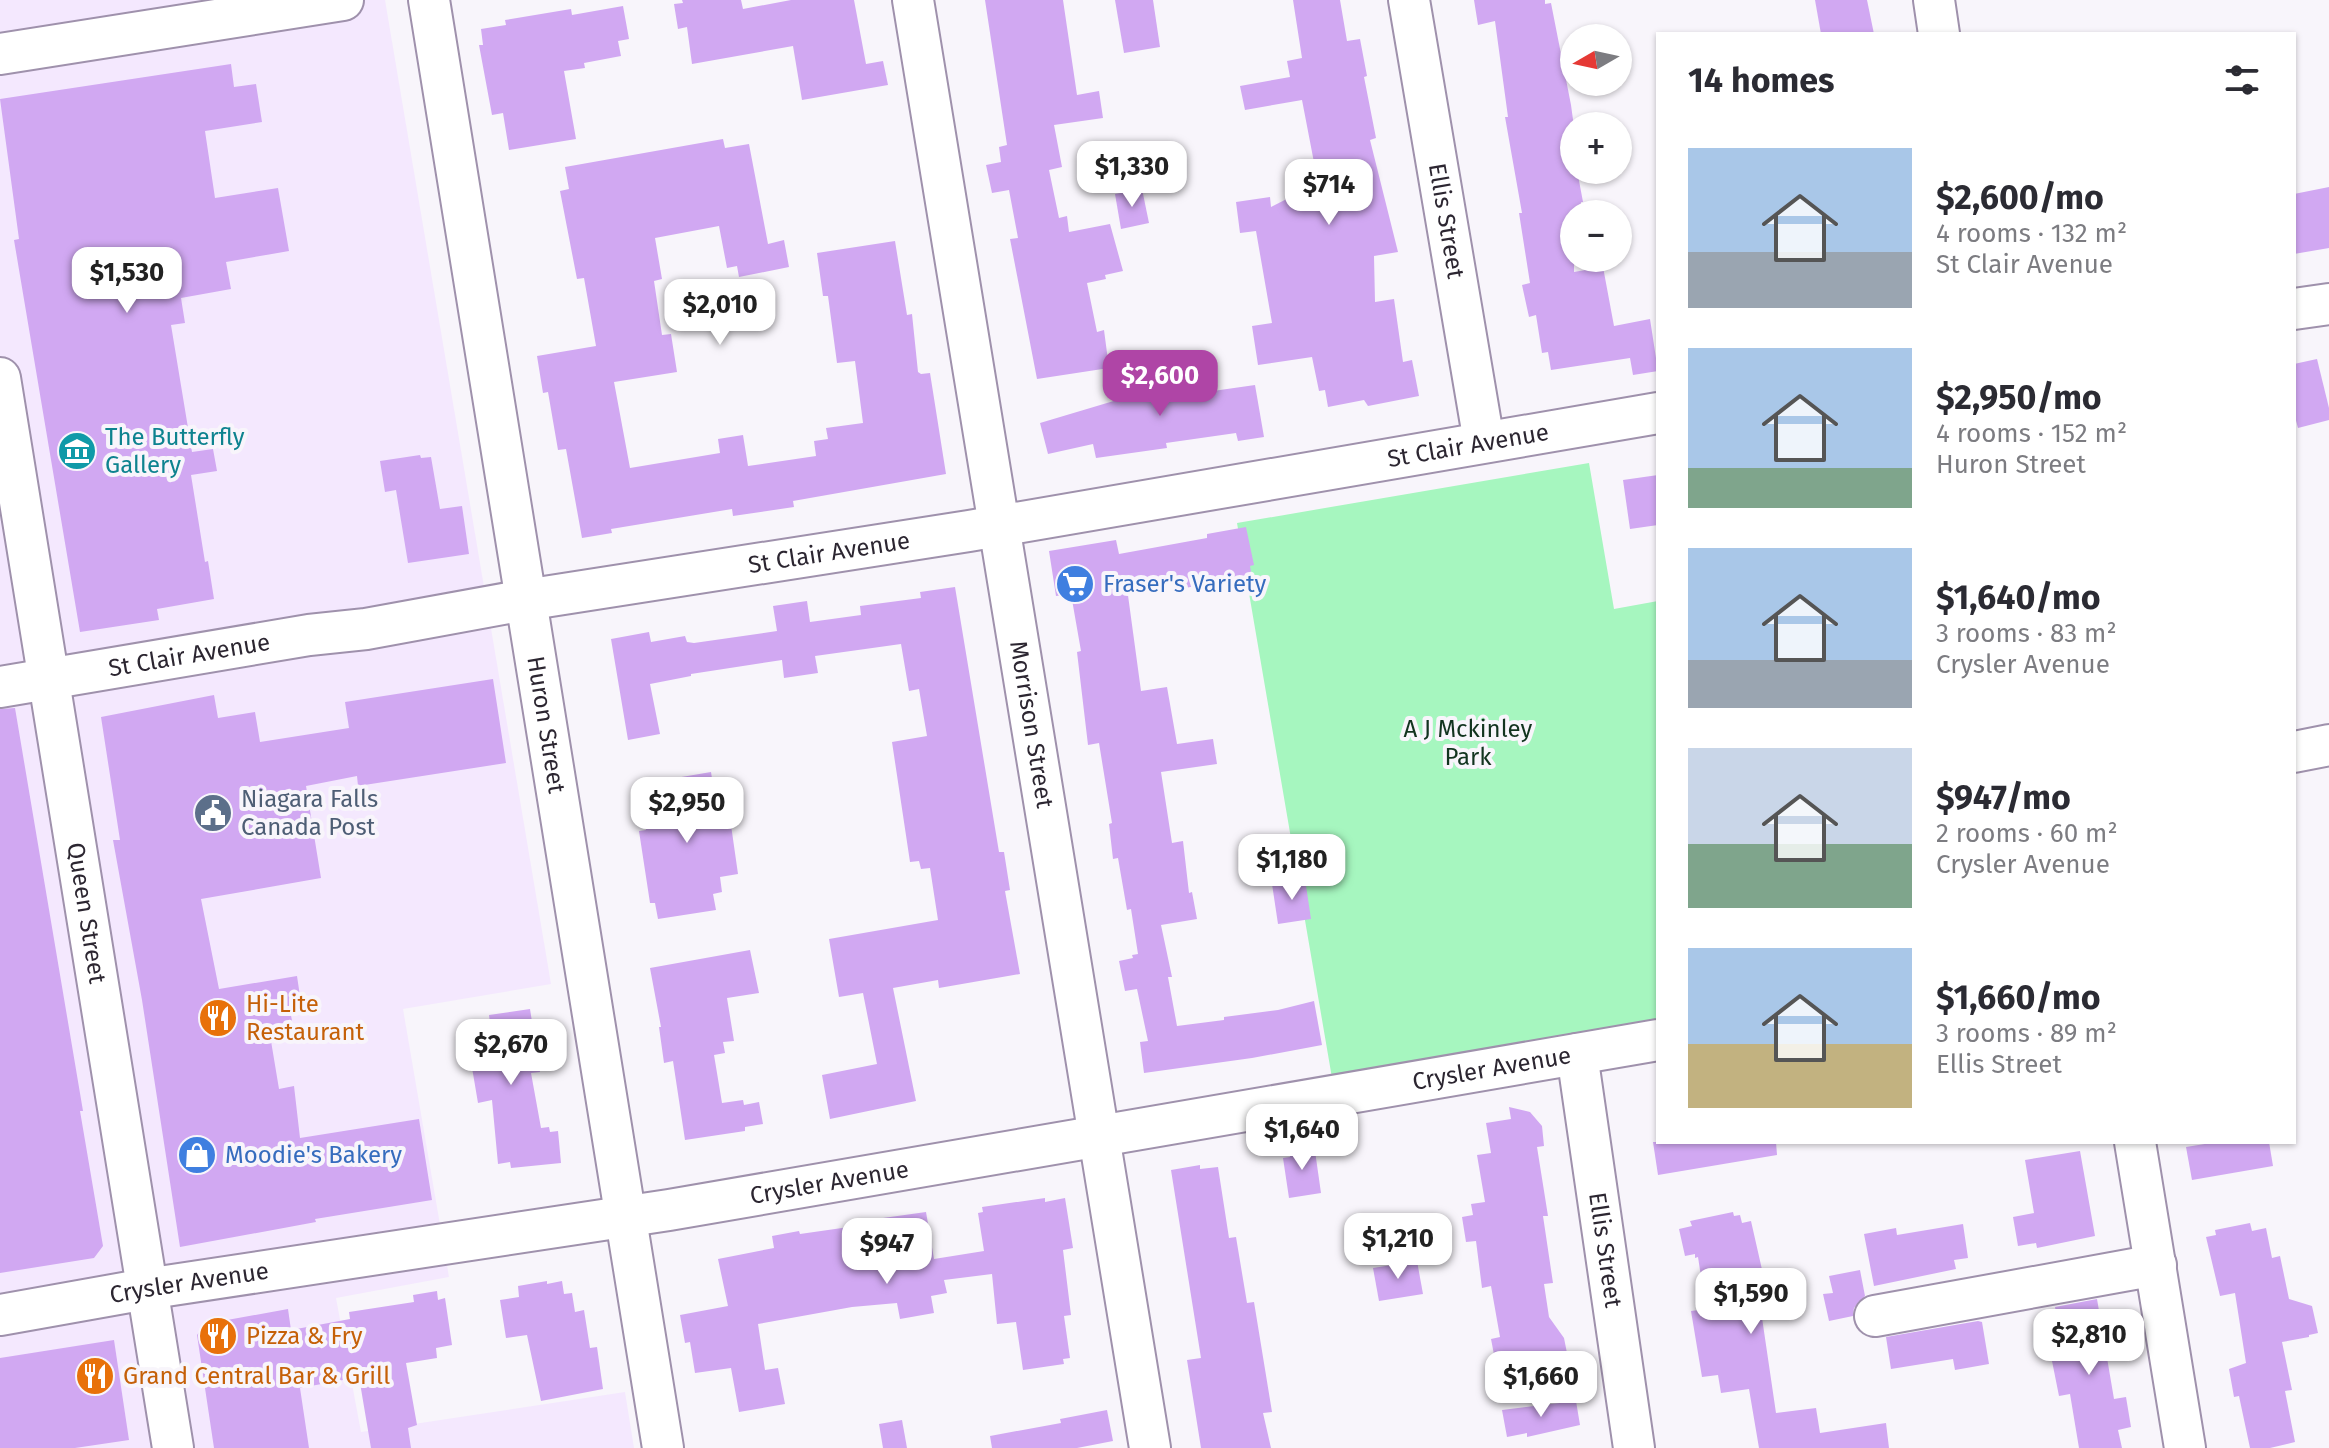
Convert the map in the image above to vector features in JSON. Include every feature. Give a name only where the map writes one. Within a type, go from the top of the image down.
[{"type":"street","points":[[0,54],[343,0]]},
{"type":"street","name":"Huron Street","points":[[429,0],[663,1448]]},
{"type":"street","name":"Morrison Street","points":[[913,0],[1150,1448]]},
{"type":"street","name":"Ellis Street","points":[[1409,0],[1484,442]]},
{"type":"street","points":[[1934,0],[1939,32]]},
{"type":"street","points":[[2296,309],[2329,304]]},
{"type":"street","name":"Queen Street","points":[[0,378],[173,1448]]},
{"type":"street","name":"St Clair Avenue","points":[[0,687],[998,525],[1656,413]]},
{"type":"street","points":[[2296,752],[2329,745]]},
{"type":"street","name":"Crysler Avenue","points":[[0,1315],[146,1289],[627,1217],[1656,1040]]},
{"type":"street","name":"Ellis Street","points":[[1577,1054],[1634,1448]]},
{"type":"street","points":[[2135,1144],[2185,1448]]},
{"type":"street","points":[[1875,1316],[2156,1265]]},
{"type":"shaded area","points":[[0,0],[385,0],[551,984],[403,1009],[449,1277],[336,1298],[361,1432],[625,1392],[634,1448],[0,1448]]},
{"type":"green space","name":"A J Mckinley Park","points":[[1589,463],[1614,609],[1656,601],[1656,1021],[1332,1078],[1237,523]]},
{"type":"building","points":[[682,0],[741,0],[743,9],[791,0],[854,0],[866,64],[883,61],[888,85],[802,100],[793,46],[692,64],[687,27],[678,29],[674,4],[683,3]]},
{"type":"building","points":[[985,0],[1063,0],[1077,95],[1099,91],[1103,118],[1054,125],[1062,167],[1049,170],[1059,218],[1067,216],[1069,232],[1110,224],[1123,271],[1087,283],[1097,332],[1104,330],[1109,368],[1037,379],[1010,239],[1018,238],[1009,190],[992,193],[986,165],[1001,162],[999,147],[1007,145]]},
{"type":"building","points":[[1115,0],[1153,0],[1160,47],[1124,53]]},
{"type":"building","points":[[1293,0],[1340,0],[1347,41],[1360,39],[1376,138],[1370,140],[1398,252],[1374,256],[1375,302],[1394,299],[1403,362],[1412,360],[1419,396],[1368,406],[1364,400],[1328,407],[1325,390],[1319,391],[1312,357],[1258,365],[1252,326],[1272,323],[1256,231],[1240,233],[1236,202],[1270,197],[1271,207],[1316,184],[1317,178],[1302,100],[1245,110],[1240,86],[1290,77],[1287,61],[1302,58]]},
{"type":"building","points":[[1474,0],[1545,0],[1545,4],[1551,3],[1560,49],[1560,96],[1569,96],[1572,112],[1560,112],[1560,184],[1580,184],[1583,200],[1560,200],[1560,272],[1604,272],[1614,326],[1650,319],[1656,371],[1633,375],[1630,358],[1551,370],[1548,352],[1542,353],[1536,315],[1529,317],[1522,285],[1530,283],[1519,213],[1522,213],[1505,117],[1508,117],[1495,21],[1478,25]]},
{"type":"building","points":[[1815,0],[1867,0],[1874,32],[1821,32]]},
{"type":"building","points":[[623,6],[629,39],[618,41],[621,56],[584,63],[585,68],[564,71],[576,139],[509,150],[503,113],[492,115],[479,45],[483,45],[481,29],[506,25],[505,20],[571,9],[572,15]]},
{"type":"building","points":[[231,64],[234,87],[256,84],[262,122],[205,131],[215,198],[278,188],[289,251],[226,262],[231,289],[181,298],[185,323],[171,325],[192,452],[213,449],[217,471],[191,475],[214,599],[157,609],[159,620],[80,632],[14,240],[19,239],[0,99]]},
{"type":"building","points":[[723,139],[725,148],[749,144],[768,244],[784,240],[789,267],[739,277],[737,266],[727,268],[719,226],[655,238],[662,279],[654,281],[662,335],[671,334],[677,372],[614,382],[630,468],[720,453],[718,439],[743,435],[748,466],[816,456],[814,441],[828,439],[826,428],[863,423],[855,361],[837,363],[828,296],[823,296],[817,253],[895,241],[907,315],[912,314],[918,372],[930,373],[946,474],[793,501],[794,507],[733,516],[732,509],[611,529],[612,533],[582,538],[566,449],[558,450],[548,392],[543,393],[537,356],[596,346],[584,278],[577,279],[560,191],[569,189],[565,167]]},
{"type":"building","points":[[2329,187],[2329,248],[2296,254],[2296,194]]},
{"type":"building","points":[[1142,189],[1149,223],[1121,229],[1115,194]]},
{"type":"building","points":[[2317,359],[2329,420],[2298,428],[2296,364]]},
{"type":"building","points":[[1210,365],[1213,391],[1255,385],[1264,437],[1238,441],[1236,433],[1166,443],[1167,448],[1096,458],[1093,444],[1048,454],[1040,423],[1184,380],[1182,369]]},
{"type":"building","points":[[420,455],[421,458],[431,457],[440,509],[462,506],[469,554],[408,563],[396,490],[385,492],[380,461]]},
{"type":"building","points":[[1656,475],[1656,525],[1630,529],[1623,480]]},
{"type":"building","points":[[1246,527],[1254,565],[1250,566],[1254,588],[1218,595],[1216,582],[1175,590],[1173,579],[1127,588],[1141,691],[1167,687],[1177,744],[1213,739],[1217,764],[1161,772],[1172,843],[1183,841],[1189,893],[1192,892],[1197,919],[1161,925],[1172,977],[1168,977],[1177,1026],[1224,1020],[1224,1017],[1278,1010],[1314,1001],[1322,1045],[1144,1073],[1140,1042],[1148,1041],[1137,989],[1125,991],[1119,961],[1138,954],[1131,909],[1127,910],[1118,858],[1113,859],[1109,824],[1112,823],[1099,743],[1088,745],[1077,652],[1081,651],[1071,594],[1056,596],[1049,551],[1116,540],[1119,554],[1207,538],[1207,534]]},
{"type":"building","points":[[955,587],[999,852],[1004,852],[1010,890],[1005,891],[1020,974],[939,988],[938,980],[893,988],[916,1101],[830,1119],[822,1075],[877,1064],[863,993],[839,997],[829,939],[938,920],[930,868],[921,869],[919,861],[910,862],[892,742],[927,736],[919,689],[909,691],[901,644],[815,656],[818,673],[784,678],[782,660],[691,674],[650,684],[660,734],[628,740],[611,639],[649,632],[651,642],[685,636],[687,642],[694,643],[777,631],[773,606],[807,601],[810,622],[861,615],[860,606],[921,598],[920,592]]},
{"type":"building","points":[[493,679],[506,763],[358,786],[357,776],[306,786],[321,878],[201,899],[219,989],[297,976],[301,1003],[289,1005],[294,1031],[270,1035],[279,1089],[294,1086],[300,1138],[419,1119],[432,1200],[315,1219],[316,1222],[180,1247],[142,1000],[113,840],[120,840],[101,717],[214,695],[218,718],[255,712],[260,742],[349,728],[345,702]]},
{"type":"building","points":[[15,708],[103,1246],[94,1258],[0,1273],[0,709]]},
{"type":"building","points":[[711,772],[713,785],[725,783],[738,874],[720,877],[722,892],[713,894],[716,910],[658,919],[655,903],[650,903],[639,831],[646,830],[643,815],[650,814],[648,798],[655,797],[652,782]]},
{"type":"building","points":[[1305,879],[1311,919],[1278,924],[1272,884]]},
{"type":"building","points":[[750,950],[759,993],[727,998],[734,1041],[723,1042],[725,1053],[714,1055],[722,1103],[743,1100],[744,1105],[759,1102],[763,1124],[745,1127],[745,1131],[685,1140],[673,1061],[664,1063],[650,968]]},
{"type":"building","points":[[530,1009],[540,1072],[531,1073],[541,1128],[558,1131],[561,1163],[511,1168],[510,1162],[498,1164],[492,1100],[478,1103],[469,1050],[463,1051],[460,1027],[490,1023],[489,1015]]},
{"type":"building","points":[[1509,1107],[1530,1112],[1542,1126],[1544,1146],[1537,1147],[1548,1216],[1543,1216],[1553,1283],[1544,1284],[1549,1317],[1564,1338],[1568,1358],[1497,1370],[1491,1339],[1500,1337],[1491,1286],[1482,1288],[1476,1241],[1466,1242],[1462,1217],[1473,1215],[1471,1204],[1485,1202],[1477,1155],[1491,1153],[1486,1123],[1511,1119]]},
{"type":"building","points":[[1653,1142],[1776,1144],[1777,1155],[1658,1175]]},
{"type":"building","points":[[1314,1144],[1321,1193],[1289,1198],[1283,1158],[1290,1157],[1289,1148]]},
{"type":"building","points":[[2269,1144],[2273,1166],[2192,1180],[2186,1147]]},
{"type":"building","points":[[2080,1151],[2095,1236],[2037,1248],[2036,1243],[2018,1246],[2013,1217],[2034,1213],[2025,1160]]},
{"type":"building","points":[[1200,1165],[1200,1169],[1218,1167],[1229,1238],[1236,1237],[1247,1303],[1254,1302],[1272,1412],[1263,1413],[1271,1448],[1201,1448],[1187,1360],[1201,1358],[1171,1170]]},
{"type":"building","points":[[1045,1198],[1045,1202],[1065,1198],[1073,1248],[1063,1250],[1071,1315],[1064,1316],[1070,1358],[1063,1359],[1064,1364],[1023,1370],[1016,1322],[997,1324],[992,1274],[944,1280],[947,1293],[931,1296],[934,1313],[900,1319],[897,1303],[852,1307],[758,1324],[765,1370],[778,1368],[785,1404],[739,1412],[731,1368],[695,1373],[690,1342],[685,1343],[680,1315],[728,1306],[718,1259],[774,1248],[772,1236],[884,1222],[883,1218],[926,1212],[934,1259],[984,1251],[978,1213],[983,1212],[982,1207]]},
{"type":"building","points":[[1733,1212],[1734,1216],[1740,1215],[1742,1223],[1751,1221],[1765,1273],[1771,1309],[1761,1311],[1776,1413],[1816,1408],[1820,1433],[1886,1423],[1889,1448],[1759,1448],[1749,1389],[1721,1393],[1718,1375],[1702,1377],[1691,1311],[1706,1309],[1698,1257],[1695,1258],[1695,1254],[1685,1256],[1679,1229],[1692,1226],[1690,1221]]},
{"type":"building","points":[[2250,1223],[2252,1231],[2266,1228],[2272,1258],[2280,1256],[2289,1299],[2312,1306],[2318,1333],[2282,1342],[2292,1390],[2285,1391],[2295,1442],[2270,1448],[2250,1448],[2239,1396],[2234,1397],[2229,1369],[2246,1363],[2235,1293],[2220,1296],[2206,1237],[2216,1235],[2215,1230]]},
{"type":"building","points":[[1963,1224],[1968,1258],[1954,1260],[1956,1269],[1874,1286],[1864,1234],[1896,1228],[1897,1235]]},
{"type":"building","points":[[1417,1261],[1423,1294],[1379,1301],[1373,1268]]},
{"type":"building","points":[[1860,1270],[1865,1296],[1854,1308],[1853,1316],[1829,1321],[1823,1294],[1833,1293],[1829,1276]]},
{"type":"building","points":[[547,1281],[547,1284],[562,1281],[564,1294],[572,1293],[575,1312],[584,1310],[590,1348],[597,1347],[603,1389],[541,1401],[527,1335],[506,1338],[500,1300],[519,1297],[518,1286]]},
{"type":"building","points":[[437,1291],[438,1300],[445,1298],[452,1345],[436,1348],[437,1358],[406,1363],[417,1425],[408,1428],[411,1448],[371,1448],[359,1377],[300,1388],[309,1448],[214,1448],[197,1335],[205,1324],[288,1309],[291,1330],[350,1319],[349,1312],[414,1302],[413,1295]]},
{"type":"building","points":[[2097,1299],[2114,1399],[2126,1397],[2131,1427],[2118,1430],[2122,1448],[2079,1448],[2070,1394],[2059,1396],[2052,1361],[2064,1358],[2055,1307]]},
{"type":"building","points":[[1982,1322],[1989,1364],[1955,1370],[1953,1359],[1891,1369],[1886,1337]]},
{"type":"building","points":[[114,1340],[129,1440],[75,1448],[0,1448],[0,1358]]},
{"type":"building","points":[[1576,1401],[1580,1425],[1527,1437],[1527,1433],[1507,1437],[1502,1410]]},
{"type":"building","points":[[1107,1410],[1113,1441],[1077,1448],[992,1448],[990,1436],[1061,1423],[1060,1419]]},
{"type":"building","points":[[902,1420],[907,1448],[883,1448],[879,1424]]},
{"type":"place","name":"The Butterfly Gallery","points":[[77,451]]},
{"type":"place","name":"Fraser's Variety","points":[[1075,584]]},
{"type":"place","name":"Niagara Falls Canada Post","points":[[213,813]]},
{"type":"place","name":"Hi-Lite Restaurant","points":[[218,1018]]},
{"type":"place","name":"Moodie's Bakery","points":[[197,1155]]},
{"type":"place","name":"Pizza & Fry","points":[[218,1336]]},
{"type":"place","name":"Grand Central Bar & Grill","points":[[95,1376]]}]
